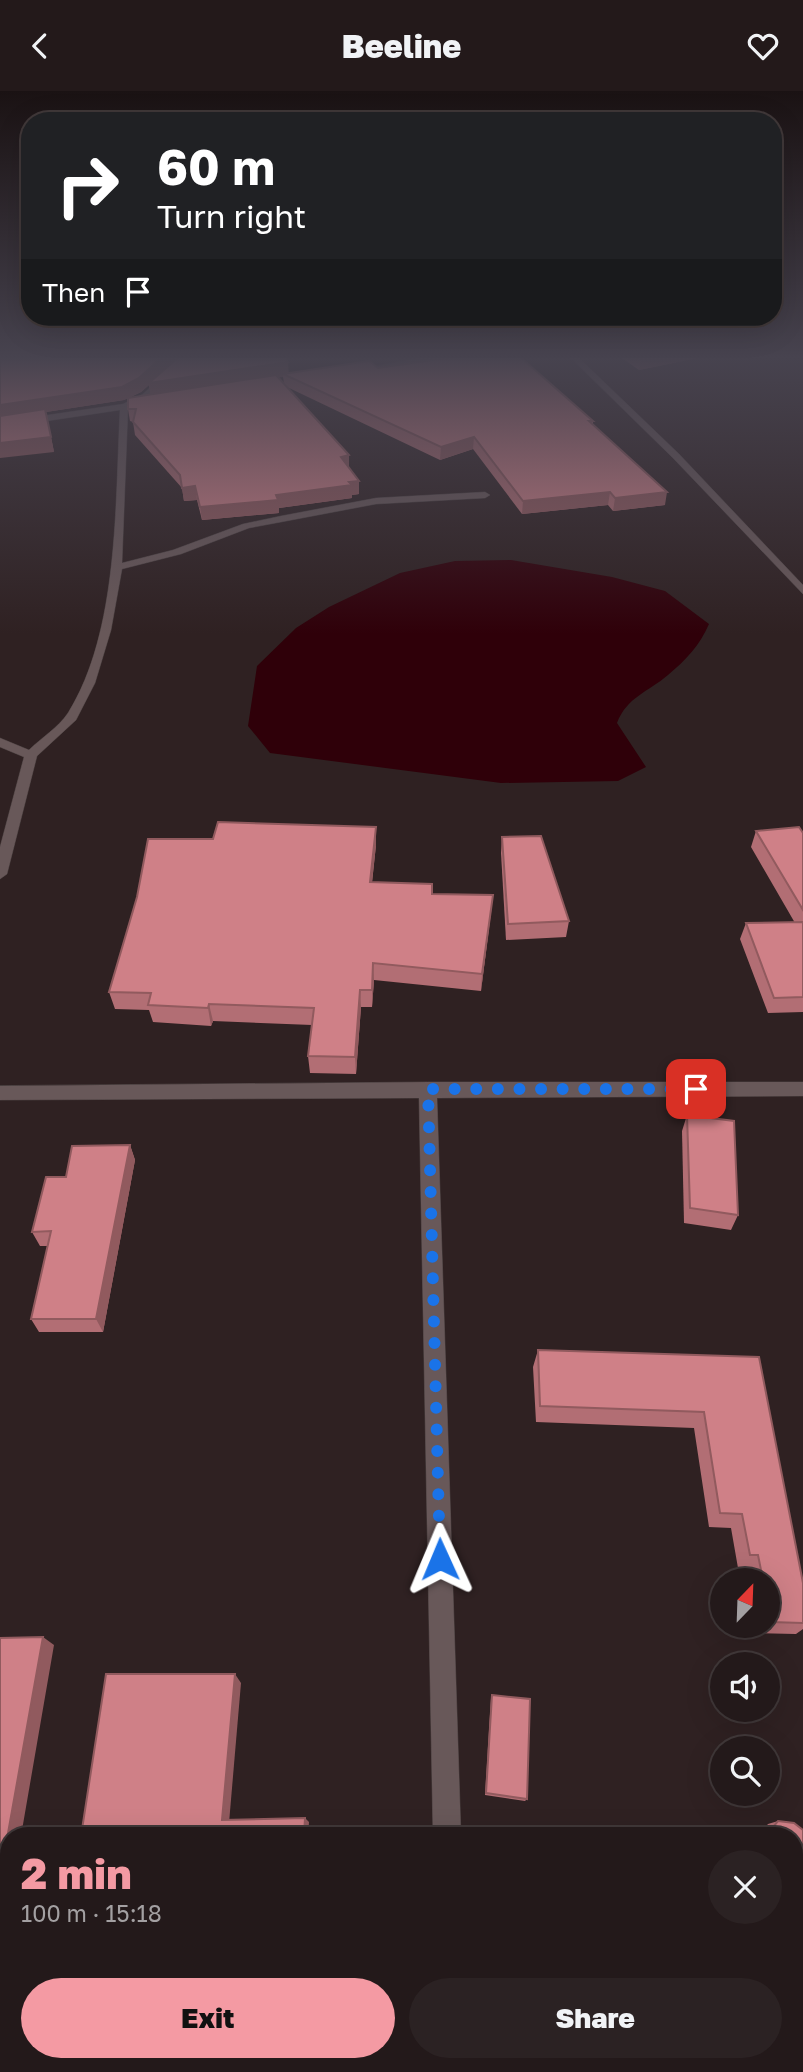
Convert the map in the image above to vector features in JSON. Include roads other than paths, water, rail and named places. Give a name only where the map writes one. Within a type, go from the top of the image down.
[{"type":"street","points":[[0,874],[31,755],[72,717],[89,683],[105,630],[117,567],[122,448]]},
{"type":"street","points":[[668,448],[803,591]]},
{"type":"street","points":[[117,567],[177,552],[246,526],[281,519],[376,501],[485,495]]},
{"type":"street","points":[[0,742],[31,755]]},
{"type":"street","points":[[428,1089],[447,1827]]},
{"type":"street","points":[[0,1093],[803,1089]]}]
